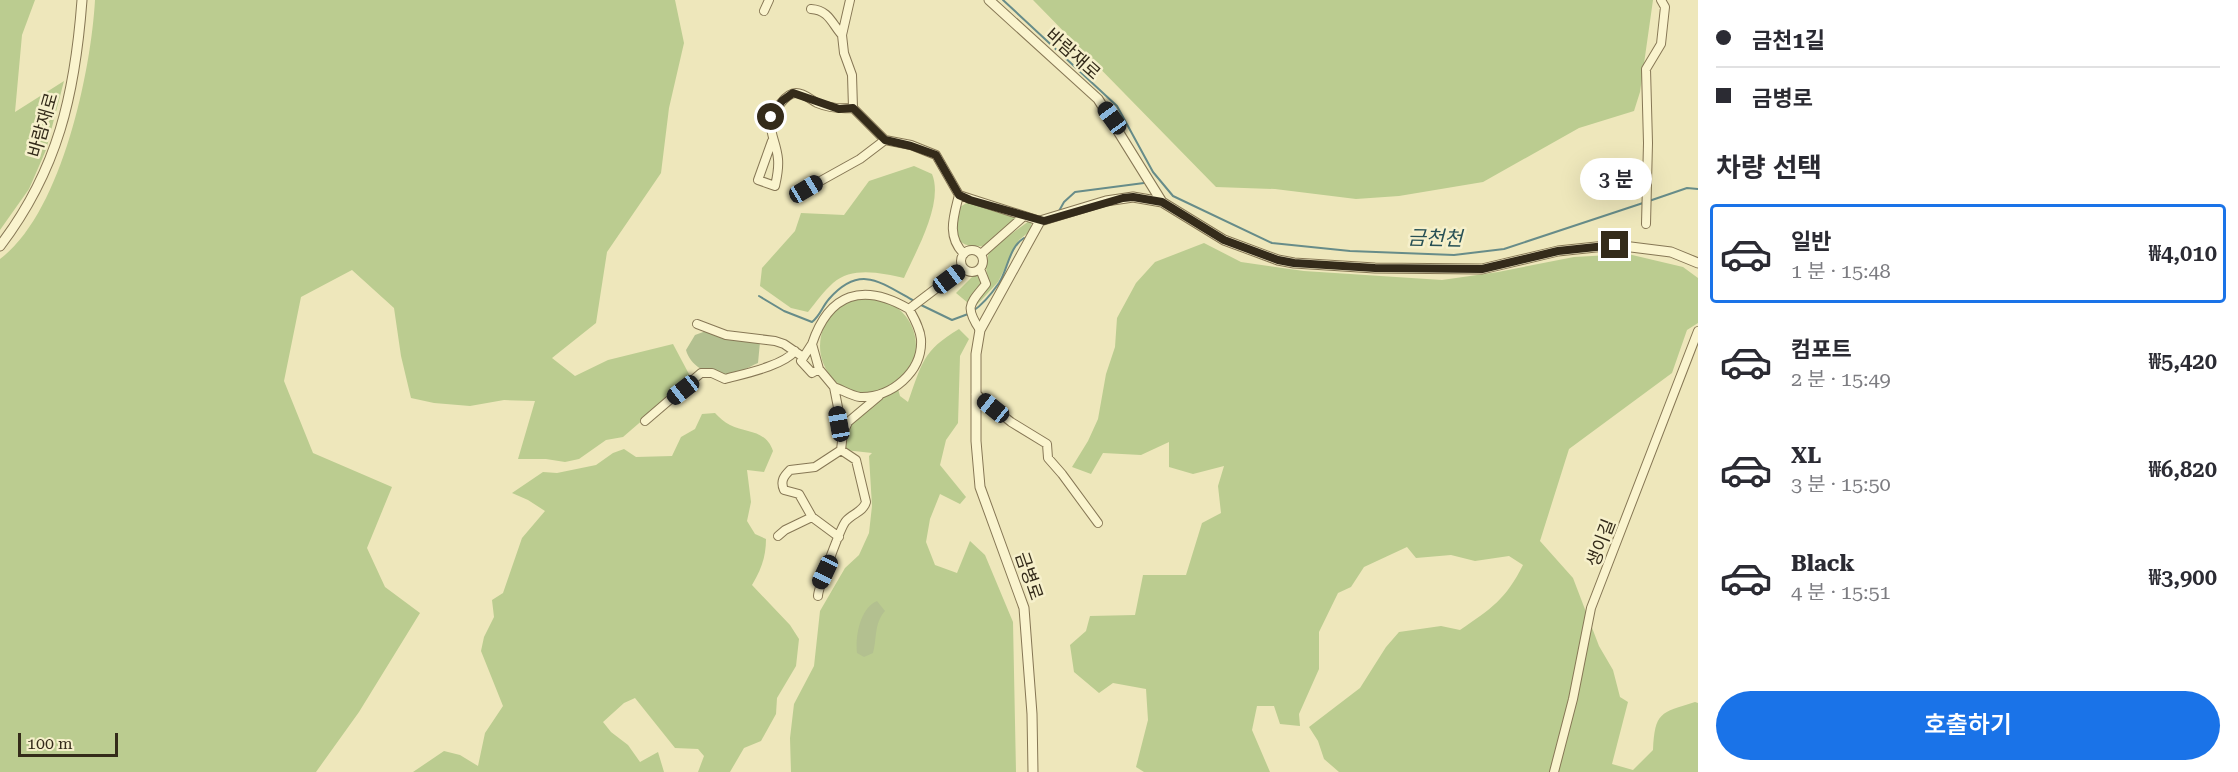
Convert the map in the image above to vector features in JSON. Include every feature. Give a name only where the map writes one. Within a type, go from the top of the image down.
[{"type":"street","name":"바람재로","points":[[0,246],[37,189],[51,160],[70,90],[82,0]]},
{"type":"street","points":[[764,11],[769,0]]},
{"type":"street","points":[[850,0],[842,35],[844,53],[852,75],[853,108],[885,140],[936,155],[959,195],[1024,216],[1044,220],[1123,198],[1133,197],[1162,202],[1224,240],[1278,260],[1294,263],[1375,268],[1482,269],[1558,251],[1615,245],[1671,252],[1698,263]]},
{"type":"street","name":"바람재로","points":[[989,0],[1098,99],[1162,202]]},
{"type":"street","points":[[1646,224],[1647,69],[1661,44],[1665,7],[1661,0]]},
{"type":"street","points":[[811,9],[823,11],[842,35]]},
{"type":"street","points":[[772,141],[758,180],[775,186],[779,170],[778,155],[772,141],[770,125],[771,117],[782,101],[793,93],[839,109],[853,108]]},
{"type":"street","points":[[806,189],[860,159],[885,140]]},
{"type":"street","points":[[959,195],[951,229],[957,248],[964,254]]},
{"type":"street","points":[[981,254],[1024,216]]},
{"type":"street","name":"금병로","points":[[1033,772],[1032,714],[1024,608],[980,487],[976,441],[976,354],[980,330],[1044,220]]},
{"type":"street","points":[[973,250],[981,254],[983,264],[980,269],[969,272],[963,268],[961,261],[964,254],[973,250]]},
{"type":"street","points":[[911,307],[963,268]]},
{"type":"street","points":[[980,269],[985,276],[986,284],[972,300],[971,312],[980,330]]},
{"type":"street","points":[[819,369],[812,373],[801,361],[818,329],[833,308],[854,295],[874,294],[911,307]]},
{"type":"street","points":[[843,433],[848,422],[904,379],[919,355],[921,337],[911,307]]},
{"type":"street","points":[[696,324],[726,335],[775,341],[803,357]]},
{"type":"street","name":"생이길","points":[[1554,772],[1574,699],[1591,608],[1698,331]]},
{"type":"street","points":[[812,344],[819,369],[834,387],[858,397],[879,396]]},
{"type":"street","points":[[645,421],[701,373],[712,373],[725,379],[773,364],[790,357],[795,351]]},
{"type":"street","points":[[834,387],[843,433],[842,450]]},
{"type":"street","points":[[976,394],[1011,422],[1044,443],[1048,458],[1098,523]]},
{"type":"street","points":[[839,537],[812,517],[799,494],[784,490],[782,485],[784,477],[790,470],[815,466],[842,450]]},
{"type":"street","points":[[818,596],[818,589],[846,521],[861,510],[866,502],[856,460],[842,450]]},
{"type":"street","points":[[778,536],[785,530],[812,517]]},
{"type":"green space","points":[[0,0],[35,0],[22,35],[15,112],[64,81],[46,150],[29,189],[0,230]]},
{"type":"green space","points":[[95,0],[675,0],[684,43],[669,108],[661,173],[607,252],[596,323],[552,358],[575,376],[608,360],[673,344],[690,376],[682,386],[623,437],[606,440],[579,459],[565,462],[518,459],[535,401],[504,400],[470,406],[434,403],[411,398],[401,356],[394,308],[352,270],[301,297],[284,381],[313,453],[392,487],[367,548],[385,587],[420,613],[359,712],[316,772],[0,772],[0,259],[21,238],[40,210],[56,177],[79,102],[87,65]]},
{"type":"green space","points":[[1033,0],[1653,0],[1640,92],[1634,111],[1579,128],[1483,182],[1399,196],[1356,199],[1275,189],[1216,187]]},
{"type":"green space","points":[[914,166],[932,174],[935,186],[934,199],[927,227],[904,278],[867,272],[849,274],[833,283],[808,312],[791,308],[760,286],[762,268],[795,231],[801,213],[844,215],[869,181]]},
{"type":"green space","points":[[968,202],[1015,216],[1015,220],[984,246],[966,245],[957,237],[956,224],[960,207]]},
{"type":"green space","points":[[1029,221],[1032,222],[1030,231],[1019,240],[998,282],[973,309],[975,301],[989,284],[986,268],[989,250]]},
{"type":"green space","points":[[1204,243],[1241,262],[1304,271],[1442,280],[1574,257],[1628,254],[1683,267],[1698,278],[1698,323],[1687,330],[1672,373],[1569,449],[1540,541],[1573,578],[1599,646],[1613,670],[1620,697],[1628,702],[1612,764],[1633,770],[1653,750],[1655,728],[1662,716],[1695,702],[1698,703],[1698,772],[1339,772],[1324,759],[1318,741],[1309,727],[1360,688],[1386,647],[1399,632],[1441,626],[1460,630],[1481,616],[1504,595],[1523,565],[1509,556],[1475,561],[1451,555],[1416,558],[1407,547],[1364,567],[1351,587],[1338,593],[1319,632],[1319,669],[1299,714],[1300,726],[1280,724],[1274,706],[1257,706],[1252,730],[1270,772],[1144,772],[1136,767],[1148,720],[1146,689],[1113,683],[1099,693],[1074,672],[1070,645],[1086,631],[1090,616],[1135,615],[1143,575],[1186,575],[1202,523],[1221,513],[1218,486],[1224,466],[1193,474],[1169,467],[1169,442],[1141,455],[1103,453],[1091,474],[1072,467],[1098,419],[1106,374],[1115,347],[1117,318],[1136,283],[1155,262]]},
{"type":"green space","points":[[979,274],[984,283],[968,303],[956,293],[974,275]]},
{"type":"green space","points":[[868,298],[886,302],[902,312],[912,328],[916,346],[912,364],[902,380],[886,390],[868,394],[850,390],[834,380],[824,364],[820,346],[824,328],[834,312],[850,302]]},
{"type":"green space","points":[[959,329],[969,339],[960,356],[958,423],[946,440],[940,465],[966,497],[960,504],[940,494],[930,519],[926,542],[935,565],[957,573],[970,541],[985,555],[1013,622],[1016,772],[791,772],[790,738],[794,704],[814,666],[820,611],[845,568],[859,555],[869,533],[872,506],[869,456],[872,453],[845,450],[848,427],[884,397],[898,389],[900,396],[908,402],[930,352],[937,344]]},
{"type":"green space","points":[[706,331],[760,342],[758,363],[727,375],[714,374],[702,369],[692,361],[686,350],[695,335]]},
{"type":"green space","points":[[715,413],[730,425],[766,439],[773,451],[764,472],[747,470],[751,502],[747,521],[755,534],[766,539],[762,563],[752,585],[790,625],[799,639],[796,666],[777,698],[776,714],[761,741],[744,748],[730,772],[698,772],[704,756],[698,749],[675,748],[635,698],[624,703],[603,722],[611,732],[628,745],[640,762],[658,752],[664,772],[413,772],[444,751],[460,755],[478,766],[485,733],[503,706],[481,651],[484,637],[494,617],[492,600],[503,593],[522,538],[545,511],[512,493],[543,472],[557,473],[596,465],[613,453],[624,449],[636,457],[672,456],[681,437],[695,429],[702,414]]},
{"type":"green space","points":[[877,601],[885,611],[877,626],[873,653],[864,657],[857,653],[858,631],[866,610]]},
{"type":"waterway","name":"금천천","points":[[1003,0],[1117,106],[1153,172],[1173,196],[1272,243],[1350,251],[1454,255],[1504,249],[1643,203]]},
{"type":"waterway","points":[[1059,211],[1064,202],[1075,192],[1144,183]]},
{"type":"waterway","name":"금천천","points":[[1649,201],[1687,188],[1698,189]]},
{"type":"waterway","points":[[973,311],[987,299],[999,283],[1015,247],[1024,238]]},
{"type":"waterway","points":[[759,296],[784,311],[812,322],[840,288],[861,279],[880,283],[914,301]]},
{"type":"waterway","points":[[919,304],[952,320],[968,314]]},
{"type":"route","points":[[771,117],[777,106],[793,93],[805,95],[823,105],[839,109],[853,108],[885,140],[936,155],[959,195],[970,200],[1040,221],[1123,198],[1133,197],[1162,202],[1224,240],[1278,260],[1294,263],[1375,268],[1482,269],[1558,251],[1615,245]]}]
